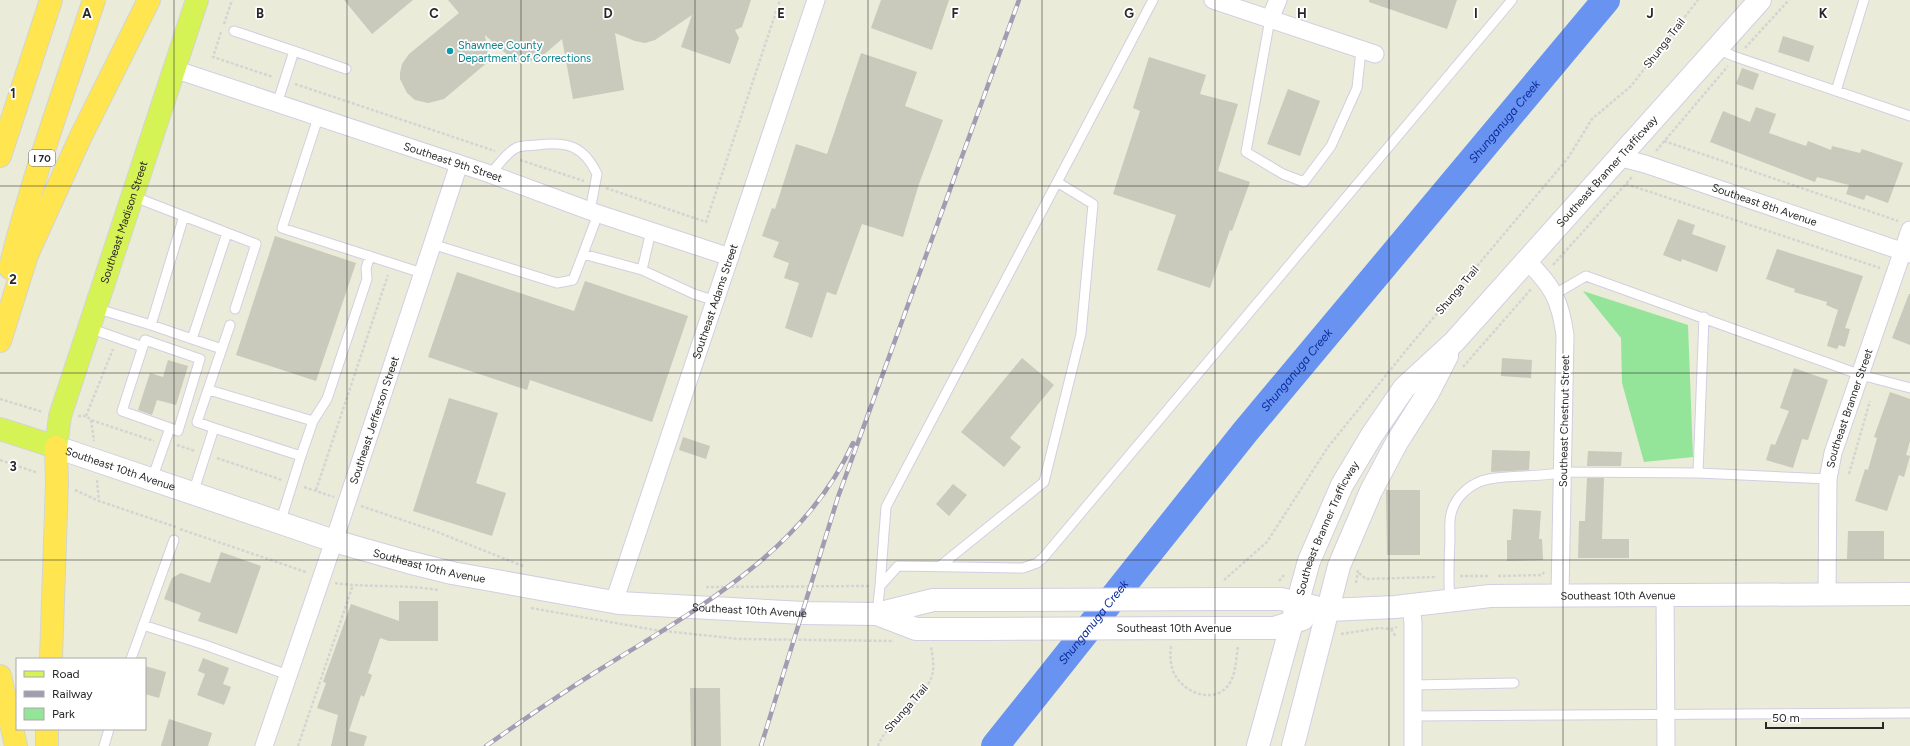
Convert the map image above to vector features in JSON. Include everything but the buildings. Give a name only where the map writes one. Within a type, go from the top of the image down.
[{"type":"highway","points":[[0,156],[51,0]]},
{"type":"highway","name":"I 70","points":[[0,318],[19,231],[94,0]]},
{"type":"highway","points":[[0,341],[27,255],[80,138],[149,0]]},
{"type":"highway","points":[[49,444],[57,482],[51,658]]},
{"type":"highway","points":[[0,676],[16,746]]},
{"type":"highway","points":[[47,730],[47,746]]},
{"type":"main road","name":"Southeast Madison Street","points":[[49,444],[49,414],[88,328],[197,0]]},
{"type":"main road","name":"Southeast Branner Trafficway","points":[[1258,746],[1290,608],[1342,485],[1372,435],[1404,388],[1454,342],[1760,0]]},
{"type":"main road","name":"Southeast Branner Trafficway","points":[[1293,746],[1337,610],[1371,492],[1397,442],[1428,393],[1454,342]]},
{"type":"main road","name":"Southeast 10th Avenue","points":[[0,429],[49,444],[334,541],[452,573],[614,602],[698,608],[877,614],[933,600],[1007,600],[1222,591],[1290,608],[1412,614],[1450,600],[1490,596],[1910,594]]},
{"type":"main road","name":"Southeast 10th Avenue","points":[[877,614],[916,629],[1274,628],[1290,608]]},
{"type":"street","name":"Southeast Adams Street","points":[[614,602],[816,0]]},
{"type":"street","points":[[1213,0],[1368,52]]},
{"type":"street","points":[[1270,19],[1278,0]]},
{"type":"street","name":"Southeast 9th Street","points":[[174,69],[490,174],[594,212],[730,257]]},
{"type":"street","name":"Southeast 8th Avenue","points":[[1618,157],[1645,164],[1906,253]]},
{"type":"street","name":"Southeast Jefferson Street","points":[[264,746],[334,541],[459,164]]},
{"type":"street","name":"Southeast Branner Street","points":[[1827,594],[1828,479],[1833,453],[1896,273],[1906,253],[1905,226]]},
{"type":"street","name":"Southeast Chestnut Street","points":[[1526,260],[1543,277],[1556,294],[1563,318],[1565,335],[1560,595]]},
{"type":"street","points":[[1665,594],[1666,746]]},
{"type":"street","points":[[1412,614],[1413,746]]},
{"type":"lane","points":[[877,614],[886,507],[1153,0]]},
{"type":"lane","points":[[880,586],[898,566],[1023,568],[1037,563],[1043,558],[1512,0]]},
{"type":"lane","points":[[1836,91],[1864,0]]},
{"type":"lane","points":[[1270,19],[1246,152],[1283,174],[1304,182],[1331,146],[1357,88],[1368,52]]},
{"type":"lane","points":[[234,31],[346,69]]},
{"type":"lane","points":[[1716,49],[1910,116]]},
{"type":"lane","points":[[277,104],[294,51]]},
{"type":"lane","points":[[318,118],[282,228],[422,274]]},
{"type":"lane","points":[[432,244],[557,283],[573,280],[583,254],[594,212],[597,174],[592,162],[585,154],[572,147],[555,143],[516,148],[507,155],[490,174]]},
{"type":"lane","points":[[940,566],[1044,482],[1081,334],[1093,204],[1057,182]]},
{"type":"lane","points":[[132,196],[256,244],[235,309]]},
{"type":"lane","points":[[151,325],[184,216]]},
{"type":"lane","points":[[642,270],[651,231]]},
{"type":"lane","points":[[192,339],[227,233]]},
{"type":"lane","points":[[583,254],[642,270],[694,294],[716,301]]},
{"type":"lane","points":[[280,523],[313,421],[327,399],[367,279],[366,268],[370,256]]},
{"type":"lane","points":[[1556,294],[1586,276],[1704,317],[1861,375],[1910,388]]},
{"type":"lane","points":[[95,308],[222,349]]},
{"type":"lane","points":[[1698,473],[1704,317]]},
{"type":"lane","points":[[230,325],[197,422],[301,456]]},
{"type":"lane","points":[[88,328],[143,347]]},
{"type":"lane","points":[[145,340],[200,359],[178,431],[170,428],[122,411],[145,340]]},
{"type":"lane","points":[[209,390],[313,421]]},
{"type":"lane","points":[[152,479],[170,428]]},
{"type":"lane","points":[[193,493],[214,428]]},
{"type":"lane","points":[[1450,600],[1448,577],[1451,514],[1458,497],[1469,487],[1487,479],[1509,476],[1545,476],[1562,472],[1698,473],[1828,479]]},
{"type":"lane","points":[[131,658],[174,540]]},
{"type":"lane","points":[[143,625],[288,675]]},
{"type":"lane","points":[[1413,685],[1514,683]]},
{"type":"lane","points":[[1413,716],[1910,713]]},
{"type":"lane","points":[[104,746],[109,730]]},
{"type":"path","points":[[213,57],[706,222],[780,0]]},
{"type":"path","name":"Shunga Trail","points":[[1222,591],[1267,542],[1328,447],[1408,348],[1568,158],[1592,119],[1631,86],[1698,0]]},
{"type":"path","points":[[1461,370],[1645,164],[1736,57],[1789,0]]},
{"type":"path","points":[[1664,141],[1905,226]]},
{"type":"path","points":[[1626,184],[1896,273]]},
{"type":"path","points":[[316,490],[392,264]]},
{"type":"path","points":[[86,416],[117,338]]},
{"type":"path","points":[[0,399],[49,414],[86,416],[91,420],[142,438],[205,454],[432,530],[529,568]]},
{"type":"path","points":[[0,460],[40,474]]},
{"type":"path","points":[[1290,608],[1284,575],[1288,565],[1307,567]]},
{"type":"path","points":[[1348,569],[1359,573],[1366,579],[1542,575],[1546,571],[1546,567]]},
{"type":"path","points":[[1348,569],[1359,573]]},
{"type":"path","points":[[1337,639],[1339,634],[1337,610],[1359,573]]},
{"type":"path","points":[[298,746],[352,585]]},
{"type":"path","points":[[704,587],[880,586]]},
{"type":"path","points":[[1339,634],[1379,628],[1391,629],[1412,614]]},
{"type":"path","name":"Shunga Trail","points":[[878,746],[882,737],[923,692],[931,679],[934,670],[930,640]]},
{"type":"path","points":[[1171,646],[1170,662],[1180,682],[1188,690],[1209,696],[1220,693],[1231,682],[1235,671],[1239,640]]},
{"type":"green space","points":[[1583,291],[1688,325],[1693,457],[1644,462],[1622,383],[1621,338]]},
{"type":"waterway","name":"Shunganuga Creek","points":[[995,746],[1245,432],[1606,0]]},
{"type":"railway","points":[[761,746],[838,497],[1019,0]]},
{"type":"railway","points":[[486,746],[570,688],[709,601],[744,575],[776,547],[806,516],[832,482],[853,443]]},
{"type":"place","name":"Shawnee County Department of Corrections","points":[[450,51]]}]
